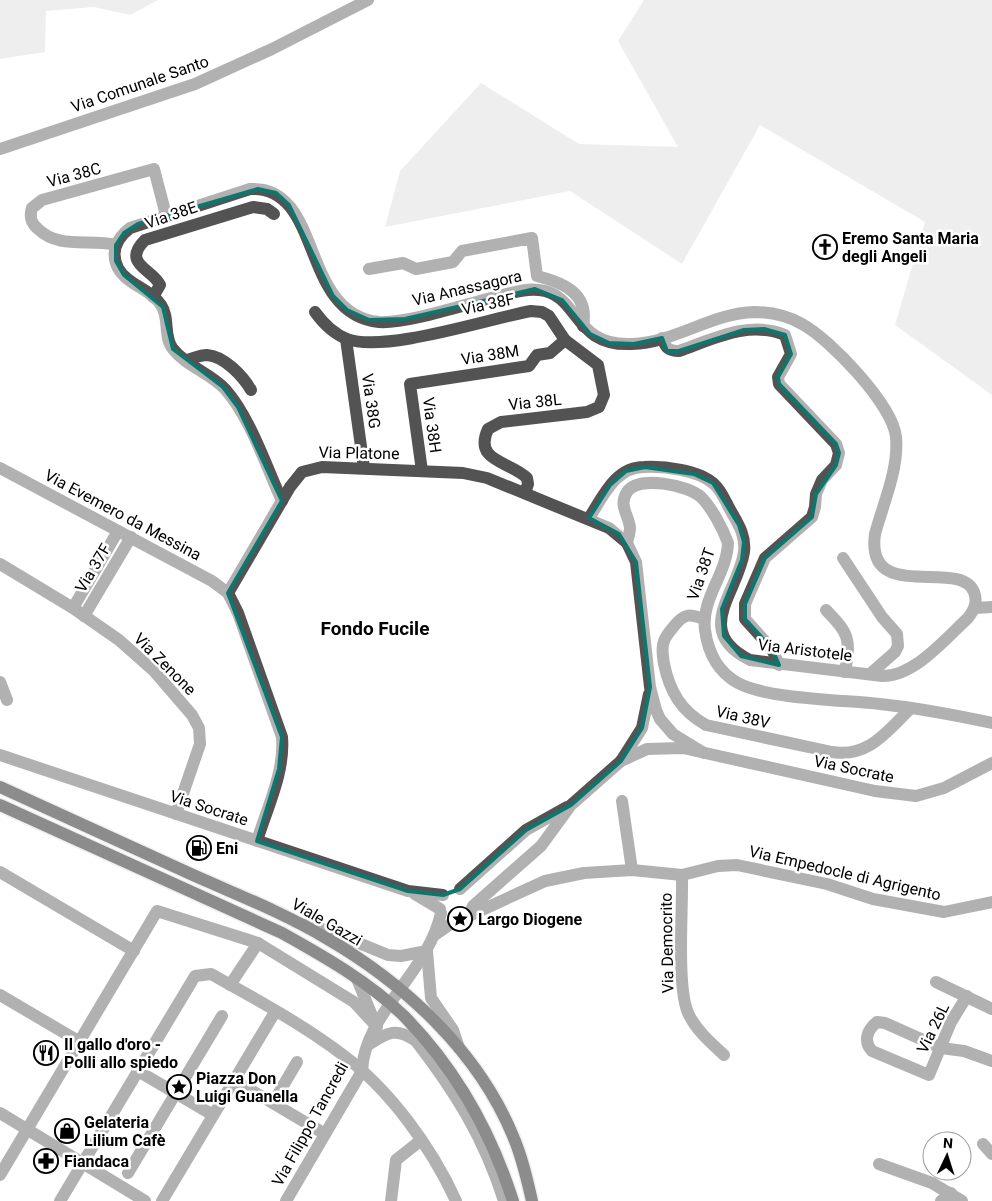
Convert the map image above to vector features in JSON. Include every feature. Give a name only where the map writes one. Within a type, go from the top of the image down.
[{"type":"main road","name":"Viale Gazzi","points":[[0,787],[291,919],[352,955],[401,991],[459,1048],[491,1094],[512,1134],[532,1201]]},
{"type":"main road","name":"Viale Gazzi","points":[[0,805],[282,933],[318,953],[358,979],[391,1005],[429,1044],[472,1105],[500,1163],[513,1201]]},
{"type":"street","name":"Via Comunale Santo","points":[[0,149],[196,84],[272,50],[368,0]]},
{"type":"street","name":"Via 38C","points":[[116,245],[101,241],[67,243],[51,238],[34,226],[31,220],[32,208],[42,200],[154,169],[166,215]]},
{"type":"street","name":"Via Anassagora","points":[[116,245],[130,228],[240,191],[268,190],[284,198],[289,205],[333,296],[347,310],[357,316],[380,322],[405,319],[515,292],[535,289],[553,294],[562,300],[583,326],[599,339],[620,344],[646,343],[728,317],[754,312],[791,318],[815,332],[876,394],[893,422],[896,434],[896,456],[875,534],[874,550],[877,557],[890,571],[901,576],[952,579],[967,584],[975,594],[975,608]]},
{"type":"street","name":"Via 38E","points":[[153,297],[160,285],[158,280],[143,269],[137,261],[138,249],[145,240],[253,206],[267,209],[274,214]]},
{"type":"street","points":[[369,269],[403,262],[416,269],[453,262],[462,251],[532,238],[537,276],[561,284],[580,298],[586,313],[583,326]]},
{"type":"street","points":[[116,245],[118,268],[163,307],[170,344],[187,360],[213,378],[231,396],[245,420],[282,501]]},
{"type":"street","name":"Via 38F","points":[[346,339],[360,342],[401,340],[537,311],[549,316],[565,340],[598,365]]},
{"type":"street","points":[[315,312],[321,321],[346,339]]},
{"type":"street","points":[[662,338],[666,348],[670,351],[679,351],[744,330],[764,329],[784,335],[790,354],[778,377],[779,384],[836,444],[839,453],[836,465],[822,480],[816,494],[812,517],[765,558],[745,604],[745,618],[772,649],[780,665]]},
{"type":"street","name":"Via 38G","points":[[346,339],[364,468]]},
{"type":"street","name":"Via 38M","points":[[410,384],[530,366],[537,355],[550,352],[565,340]]},
{"type":"street","points":[[187,360],[206,355],[214,356],[240,375],[251,390]]},
{"type":"street","name":"Via 38L","points":[[525,493],[528,484],[527,478],[488,454],[484,442],[488,429],[501,422],[594,410],[599,407],[604,395],[598,365]]},
{"type":"street","name":"Via 38H","points":[[410,384],[422,471]]},
{"type":"street","name":"Via Platone","points":[[228,593],[295,479],[302,472],[322,467],[477,475],[589,518],[608,528],[627,543],[636,562],[639,575],[650,687],[656,710],[666,727]]},
{"type":"street","name":"Via Aristotele","points":[[589,518],[618,476],[634,468],[657,467],[694,474],[713,483],[739,526],[744,542],[742,560],[720,618],[724,636],[742,656],[750,660],[780,665],[891,676],[908,670],[968,618],[975,608]]},
{"type":"street","name":"Via Evemero da Messina","points":[[0,468],[212,580],[228,593]]},
{"type":"street","name":"Via 38T","points":[[627,543],[630,530],[624,514],[623,500],[625,494],[634,485],[648,482],[667,485],[684,488],[700,496],[728,543],[726,558],[708,601],[704,619],[706,638],[716,663],[730,677],[744,685],[772,693],[911,708],[992,723]]},
{"type":"street","name":"Via 37F","points":[[73,608],[118,531]]},
{"type":"street","name":"Via 37F","points":[[84,616],[131,538]]},
{"type":"street","points":[[843,558],[878,610],[897,634],[898,646],[895,652],[870,674]]},
{"type":"street","name":"Via Zenone","points":[[0,564],[73,608],[142,659],[197,722],[200,744],[176,814]]},
{"type":"street","points":[[228,593],[236,607],[282,737],[283,748],[280,769],[257,841]]},
{"type":"street","points":[[975,608],[992,607]]},
{"type":"street","points":[[826,610],[845,630],[848,636],[849,651],[845,672]]},
{"type":"street","name":"Via 38V","points":[[704,619],[692,614],[681,617],[667,635],[662,648],[668,680],[676,699],[693,718],[706,725],[849,754],[868,748],[911,708]]},
{"type":"street","points":[[0,682],[8,700]]},
{"type":"street","name":"Via Platone","points":[[642,728],[647,711],[650,687]]},
{"type":"street","name":"Via Socrate","points":[[666,727],[685,743],[704,753]]},
{"type":"street","name":"Via Socrate","points":[[621,761],[642,728]]},
{"type":"street","name":"Via Socrate","points":[[571,805],[621,761],[637,752],[659,747],[683,748],[904,796],[928,794],[944,788],[992,763]]},
{"type":"street","name":"Via Socrate","points":[[0,755],[408,891]]},
{"type":"street","points":[[622,801],[632,870]]},
{"type":"street","points":[[460,889],[526,830],[571,805]]},
{"type":"street","points":[[436,934],[466,915],[541,846],[571,805]]},
{"type":"street","name":"Via Empedocle di Agrigento","points":[[466,915],[545,881],[564,875],[632,870],[682,875],[718,866],[737,865],[827,884],[874,899],[944,912],[992,902]]},
{"type":"street","points":[[0,872],[134,951]]},
{"type":"street","name":"Via Democrito","points":[[682,875],[682,981],[685,1005],[695,1026],[724,1055]]},
{"type":"street","points":[[440,911],[442,894],[448,890],[460,889],[470,895],[466,915]]},
{"type":"street","points":[[408,891],[440,911],[445,918],[466,915]]},
{"type":"street","points":[[408,891],[442,894]]},
{"type":"street","points":[[0,1175],[157,911],[258,942],[354,1002],[377,1027]]},
{"type":"street","name":"Via Filippo Tancredi","points":[[286,1201],[362,1071],[363,1053],[366,1046],[427,951],[436,934],[440,911]]},
{"type":"street","points":[[291,919],[332,932],[388,955],[400,956],[427,951],[431,998],[453,1030],[459,1048]]},
{"type":"street","points":[[230,985],[258,942]]},
{"type":"street","points":[[60,1201],[195,976],[211,974],[317,1037],[362,1071],[387,1096],[420,1141],[435,1162],[456,1201]]},
{"type":"street","points":[[358,979],[377,1027]]},
{"type":"street","points":[[936,982],[992,1009]]},
{"type":"street","points":[[0,995],[80,1042]]},
{"type":"street","name":"Via 26L","points":[[941,1048],[884,1023],[877,1022],[871,1027],[866,1038],[868,1046],[872,1050],[929,1075],[941,1048],[951,1022],[967,996]]},
{"type":"street","points":[[162,1201],[275,1012]]},
{"type":"street","points":[[128,1173],[222,1016]]},
{"type":"street","points":[[366,1046],[381,1037],[398,1032],[405,1033],[416,1041],[467,1111],[493,1166],[504,1201]]},
{"type":"street","points":[[941,1048],[964,1051],[992,1060]]},
{"type":"street","points":[[273,1102],[297,1062]]},
{"type":"street","points":[[138,1071],[213,1116]]},
{"type":"street","points":[[234,1080],[325,1134]]},
{"type":"street","points":[[0,1113],[145,1201]]},
{"type":"street","points":[[391,1201],[396,1160],[420,1141]]},
{"type":"street","points":[[983,1144],[992,1154]]},
{"type":"street","points":[[879,1164],[932,1183],[951,1198]]},
{"type":"highlighted area","points":[[258,189],[276,193],[289,205],[333,296],[347,310],[369,320],[405,319],[535,289],[562,300],[590,334],[609,343],[634,344],[662,338],[667,351],[679,351],[744,330],[764,329],[785,335],[791,354],[778,377],[779,384],[836,444],[839,453],[836,465],[816,494],[812,517],[765,558],[745,604],[745,619],[772,649],[779,665],[741,656],[724,636],[722,609],[742,560],[744,542],[739,525],[713,483],[694,474],[645,467],[626,471],[610,485],[589,518],[619,534],[636,562],[650,687],[642,728],[621,761],[571,805],[526,830],[460,889],[443,895],[408,891],[257,841],[279,769],[282,737],[228,593],[282,501],[238,407],[223,387],[173,349],[163,307],[124,275],[116,261],[116,245],[124,233],[138,224]]},
{"type":"shaded area","points":[[0,0],[158,0],[130,15],[94,7],[46,11],[45,52],[0,59]]},
{"type":"shaded area","points":[[644,0],[992,0],[992,395],[895,325],[925,222],[760,125],[682,264],[570,191],[385,227],[400,171],[481,83],[579,144],[678,147],[618,41]]},
{"type":"place","name":"Eremo Santa Maria degli Angeli","points":[[825,247]]},
{"type":"place","name":"Eni","points":[[199,848]]},
{"type":"place","name":"Largo Diogene","points":[[460,919]]},
{"type":"place","name":"Il gallo d'oro - Polli allo spiedo","points":[[46,1053]]},
{"type":"place","name":"Piazza Don Luigi Guanella","points":[[179,1087]]},
{"type":"place","name":"Gelateria Lilium Cafè","points":[[67,1131]]},
{"type":"place","name":"Fiandaca","points":[[46,1161]]},
{"type":"district","name":"Fondo Fucile","points":[[375,628]]}]
